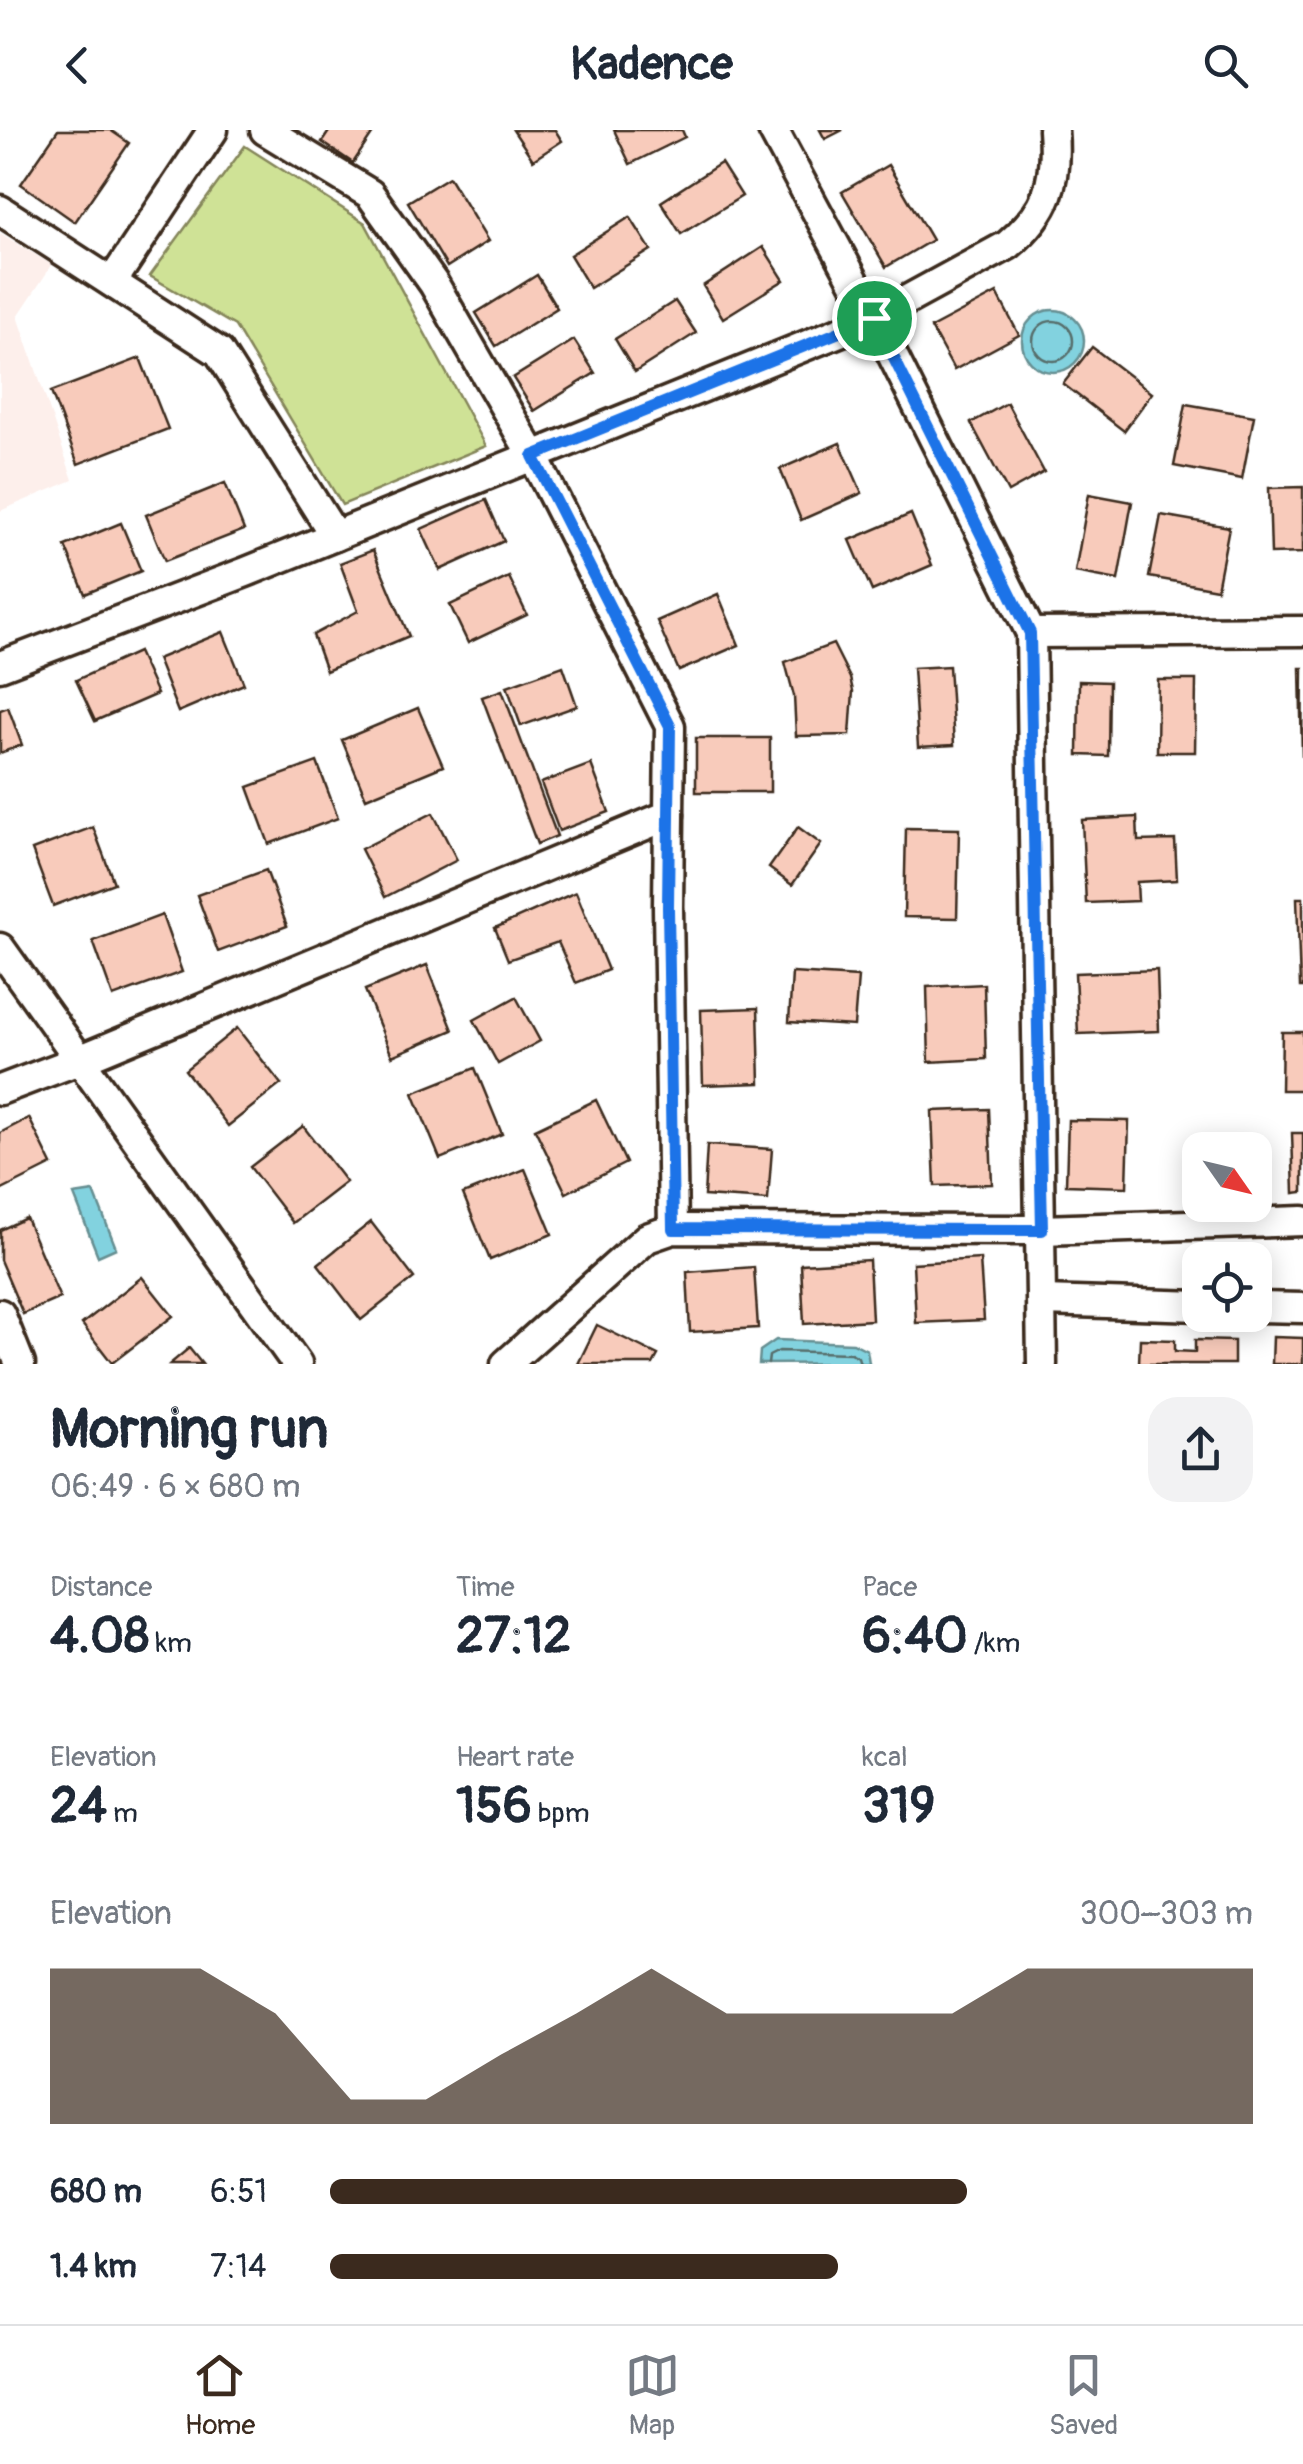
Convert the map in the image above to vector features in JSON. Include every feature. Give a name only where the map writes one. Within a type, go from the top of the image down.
[{"type":"street","points":[[112,282],[213,130]]},
{"type":"street","points":[[264,130],[370,194],[434,284],[533,456],[670,726],[673,1229]]},
{"type":"street","points":[[773,130],[874,318],[1030,633],[1042,1364]]},
{"type":"street","points":[[0,666],[336,536],[874,318],[1020,235],[1039,211],[1054,176],[1053,130]]},
{"type":"street","points":[[0,210],[219,352],[336,536]]},
{"type":"street","points":[[1030,633],[1303,631]]},
{"type":"street","points":[[0,1090],[669,815]]},
{"type":"street","points":[[0,948],[297,1364]]},
{"type":"street","points":[[506,1364],[647,1238],[673,1229],[1042,1230],[1303,1222]]},
{"type":"street","points":[[1043,1301],[1182,1305]]},
{"type":"street","points":[[1272,1307],[1303,1308]]},
{"type":"street","points":[[0,1314],[20,1364]]},
{"type":"shaded area","points":[[0,233],[52,265],[18,316],[73,480],[0,511]]},
{"type":"green space","points":[[245,146],[365,223],[486,446],[342,505],[235,326],[150,276]]},
{"type":"water","points":[[1053,310],[1075,319],[1084,341],[1075,363],[1053,372],[1031,363],[1022,341],[1031,319]]},
{"type":"water","points":[[94,1192],[116,1248],[98,1256],[74,1195]]},
{"type":"water","points":[[776,1340],[853,1343],[867,1350],[869,1363],[759,1364],[760,1351]]},
{"type":"building","points":[[58,130],[110,130],[129,143],[75,222],[21,184]]},
{"type":"building","points":[[330,130],[375,130],[353,163],[322,142]]},
{"type":"building","points":[[513,130],[555,130],[562,141],[533,160]]},
{"type":"building","points":[[614,130],[682,130],[685,137],[630,164]]},
{"type":"building","points":[[820,130],[843,130],[825,139]]},
{"type":"building","points":[[721,163],[742,196],[681,234],[661,202]]},
{"type":"building","points":[[888,165],[932,240],[886,267],[842,192]]},
{"type":"building","points":[[449,177],[488,241],[447,267],[408,202]]},
{"type":"building","points":[[630,217],[651,250],[590,288],[570,255]]},
{"type":"building","points":[[763,247],[784,280],[723,318],[703,286]]},
{"type":"building","points":[[537,275],[557,308],[496,346],[476,313]]},
{"type":"building","points":[[997,293],[1019,335],[954,370],[931,328]]},
{"type":"building","points":[[675,301],[696,333],[635,372],[615,339]]},
{"type":"building","points":[[574,340],[595,373],[534,411],[513,378]]},
{"type":"building","points":[[1092,347],[1152,393],[1124,431],[1063,384]]},
{"type":"building","points":[[140,358],[168,429],[78,464],[51,392]]},
{"type":"building","points":[[1007,403],[1044,472],[1008,492],[971,423]]},
{"type":"building","points":[[1186,404],[1254,416],[1242,479],[1174,466]]},
{"type":"building","points":[[840,443],[862,493],[801,520],[780,469]]},
{"type":"building","points":[[225,483],[244,530],[165,561],[146,515]]},
{"type":"building","points":[[1303,487],[1303,553],[1271,554],[1269,488]]},
{"type":"building","points":[[1089,494],[1132,502],[1118,580],[1075,572]]},
{"type":"building","points":[[486,500],[504,541],[440,570],[421,529]]},
{"type":"building","points":[[911,514],[932,565],[872,591],[850,540]]},
{"type":"building","points":[[1161,515],[1229,527],[1217,589],[1149,577]]},
{"type":"building","points":[[121,523],[141,571],[85,594],[65,546]]},
{"type":"building","points":[[373,550],[409,636],[326,671],[313,635],[358,611],[340,563]]},
{"type":"building","points":[[509,577],[527,615],[468,643],[450,605]]},
{"type":"building","points":[[718,594],[739,645],[679,671],[657,621]]},
{"type":"building","points":[[223,632],[244,684],[178,712],[157,659]]},
{"type":"building","points":[[833,644],[853,691],[850,735],[796,736],[794,696],[785,662]]},
{"type":"building","points":[[138,652],[157,694],[95,721],[76,680]]},
{"type":"building","points":[[563,666],[577,706],[521,726],[507,686]]},
{"type":"building","points":[[949,666],[954,745],[918,747],[913,668]]},
{"type":"building","points":[[1300,668],[1303,668],[1302,757]]},
{"type":"building","points":[[1158,680],[1196,680],[1195,752],[1157,752]]},
{"type":"building","points":[[1079,681],[1109,682],[1108,756],[1078,755]]},
{"type":"building","points":[[502,690],[557,836],[537,844],[482,697]]},
{"type":"building","points":[[8,707],[22,745],[0,753],[0,710]]},
{"type":"building","points":[[418,708],[443,766],[366,798],[342,740]]},
{"type":"building","points":[[696,738],[770,738],[770,792],[696,792]]},
{"type":"building","points":[[317,762],[338,818],[269,844],[248,787]]},
{"type":"building","points":[[591,764],[609,812],[559,831],[541,783]]},
{"type":"building","points":[[433,813],[457,860],[385,897],[361,849]]},
{"type":"building","points":[[1137,817],[1138,841],[1175,840],[1177,880],[1137,882],[1138,901],[1086,903],[1082,820]]},
{"type":"building","points":[[93,827],[114,883],[53,906],[32,850]]},
{"type":"building","points":[[798,827],[821,844],[792,885],[769,868]]},
{"type":"building","points":[[906,828],[959,829],[957,918],[904,917]]},
{"type":"building","points":[[266,870],[287,926],[218,952],[197,895]]},
{"type":"building","points":[[576,892],[608,970],[576,983],[558,942],[508,960],[495,928]]},
{"type":"building","points":[[1297,898],[1303,898],[1303,987],[1300,987]]},
{"type":"building","points":[[162,915],[182,972],[113,997],[93,941]]},
{"type":"building","points":[[427,965],[453,1030],[392,1056],[365,990]]},
{"type":"building","points":[[1157,970],[1159,1031],[1078,1034],[1075,973]]},
{"type":"building","points":[[792,973],[858,977],[854,1026],[789,1022]]},
{"type":"building","points":[[984,984],[986,1059],[929,1062],[927,987]]},
{"type":"building","points":[[516,997],[540,1041],[498,1064],[474,1020]]},
{"type":"building","points":[[758,1008],[760,1083],[703,1085],[701,1010]]},
{"type":"building","points":[[237,1028],[281,1084],[228,1126],[185,1070]]},
{"type":"building","points":[[1282,1032],[1303,1032],[1303,1090],[1281,1090]]},
{"type":"building","points":[[475,1068],[502,1134],[440,1159],[413,1093]]},
{"type":"building","points":[[596,1100],[626,1163],[566,1193],[535,1129]]},
{"type":"building","points":[[989,1109],[992,1184],[935,1186],[932,1111]]},
{"type":"building","points":[[29,1118],[52,1165],[0,1191],[0,1133]]},
{"type":"building","points":[[1068,1120],[1129,1121],[1127,1187],[1066,1185]]},
{"type":"building","points":[[303,1126],[346,1182],[293,1223],[250,1167]]},
{"type":"building","points":[[1292,1133],[1303,1133],[1303,1192],[1294,1193]]},
{"type":"building","points":[[707,1145],[772,1149],[768,1200],[704,1196]]},
{"type":"building","points":[[525,1169],[552,1234],[490,1260],[463,1194]]},
{"type":"building","points":[[26,1218],[60,1298],[23,1314],[0,1260],[0,1230]]},
{"type":"building","points":[[371,1222],[414,1278],[361,1320],[318,1264]]},
{"type":"building","points":[[980,1259],[984,1320],[916,1323],[913,1263]]},
{"type":"building","points":[[869,1260],[872,1320],[804,1324],[801,1264]]},
{"type":"building","points":[[754,1267],[758,1328],[690,1332],[687,1272]]},
{"type":"building","points":[[142,1277],[173,1316],[112,1363],[82,1324]]},
{"type":"building","points":[[597,1325],[658,1355],[653,1364],[578,1364]]},
{"type":"building","points":[[1273,1337],[1303,1338],[1303,1364],[1272,1364]]},
{"type":"building","points":[[1140,1339],[1175,1340],[1175,1351],[1195,1352],[1195,1340],[1234,1341],[1234,1364],[1139,1364]]},
{"type":"building","points":[[189,1348],[202,1364],[170,1364]]},
{"type":"route","points":[[874,318],[1030,633],[1042,1230],[673,1229],[668,908],[670,726],[533,456],[874,318]]}]
